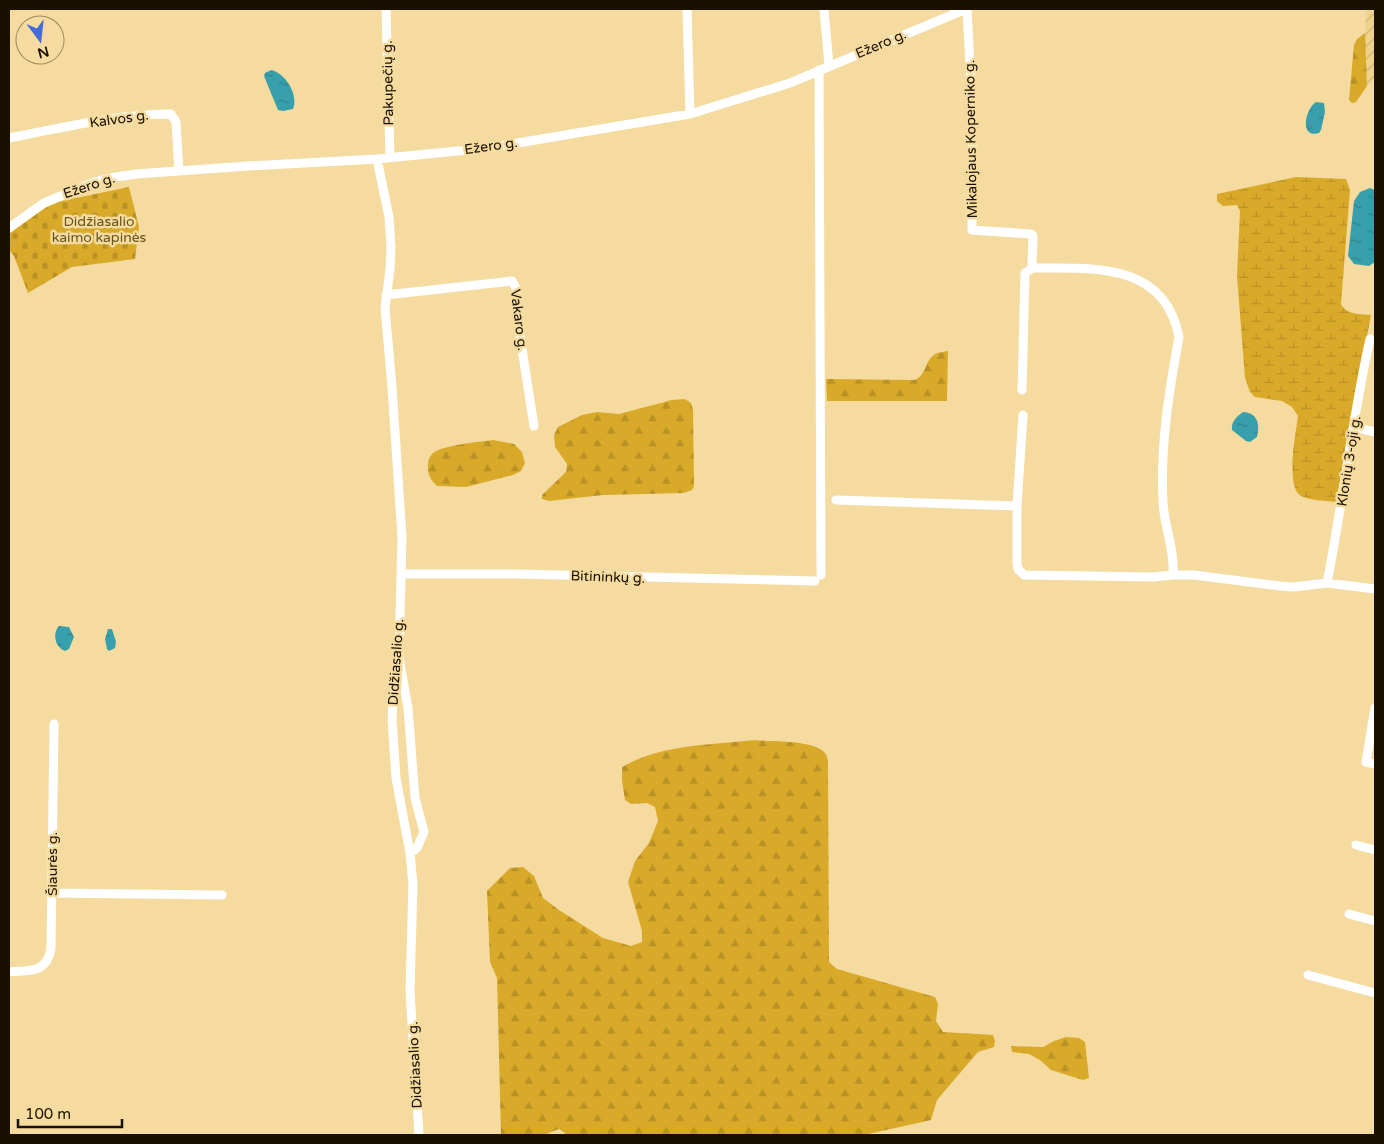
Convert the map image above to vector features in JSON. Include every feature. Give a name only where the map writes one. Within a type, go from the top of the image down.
[{"type":"street","name":"Pakupečių g.","points":[[386,9],[390,158]]},
{"type":"street","points":[[687,9],[690,114]]},
{"type":"street","points":[[824,9],[830,66]]},
{"type":"street","name":"Ežero g.","points":[[9,228],[44,203],[95,182],[136,174],[390,158],[488,148],[690,114],[790,83],[952,12],[966,9]]},
{"type":"street","name":"Mikalojaus Koperniko g.","points":[[966,9],[972,104],[972,230],[1031,234],[1033,236],[1034,267]]},
{"type":"street","name":"Bitininkų g.","points":[[401,574],[818,578],[819,70]]},
{"type":"street","name":"Kalvos g.","points":[[9,138],[100,121],[149,114],[171,114],[176,122],[179,171]]},
{"type":"street","name":"Didžiasalio g.","points":[[377,158],[389,217],[391,246],[385,308],[402,537],[399,658],[394,683],[392,720],[399,797],[410,853],[413,884],[410,991],[419,1135]]},
{"type":"street","points":[[1022,390],[1025,273],[1034,267],[1092,268],[1136,279],[1157,291],[1171,310],[1179,337],[1162,460],[1163,504],[1173,558],[1173,574]]},
{"type":"street","name":"Vakaro g.","points":[[386,295],[512,281],[516,288],[520,336],[534,426]]},
{"type":"street","name":"Klonių 3-oji g.","points":[[1327,583],[1370,339]]},
{"type":"street","points":[[1022,415],[1017,506],[1017,564],[1018,569],[1024,575],[1162,577],[1173,574],[1293,587],[1327,583],[1375,589]]},
{"type":"street","points":[[1354,427],[1375,432]]},
{"type":"street","points":[[836,500],[1017,506]]},
{"type":"street","points":[[399,658],[408,708],[416,798],[424,832],[417,848],[410,853]]},
{"type":"street","points":[[1371,763],[1375,708]]},
{"type":"street","name":"Šiaurės g.","points":[[9,972],[40,968],[49,960],[51,949],[54,724]]},
{"type":"street","points":[[1356,845],[1375,850]]},
{"type":"street","points":[[51,893],[222,895]]},
{"type":"street","points":[[1349,914],[1375,921]]},
{"type":"street","points":[[1308,975],[1375,993]]},
{"type":"shaded area","points":[[1366,9],[1375,9],[1375,77],[1367,86],[1365,33]]},
{"type":"green space","points":[[1365,33],[1367,86],[1356,102],[1352,103],[1349,100],[1354,45],[1357,39]]},
{"type":"green space","points":[[1296,177],[1346,179],[1350,190],[1341,304],[1343,308],[1350,312],[1371,315],[1336,502],[1304,497],[1296,491],[1292,471],[1298,416],[1292,407],[1282,401],[1255,397],[1250,392],[1245,378],[1237,276],[1240,211],[1237,205],[1223,206],[1217,201],[1217,194]]},
{"type":"green space","name":"Didžiasalio kaimo kapinės","points":[[129,187],[139,227],[135,259],[72,267],[28,293],[14,256],[9,250],[9,234],[35,213],[57,202]]},
{"type":"green space","points":[[948,351],[947,401],[827,401],[826,379],[914,380],[921,375],[931,357],[937,353]]},
{"type":"green space","points":[[685,399],[691,403],[693,410],[694,486],[692,490],[684,493],[603,495],[549,501],[542,499],[542,495],[566,472],[567,464],[555,447],[554,435],[558,427],[582,415],[597,412],[619,414],[672,400]]},
{"type":"green space","points":[[493,440],[514,444],[522,452],[525,463],[521,471],[513,475],[466,487],[437,486],[431,479],[428,471],[428,461],[431,455],[437,451],[461,444]]},
{"type":"green space","points":[[755,740],[792,742],[812,746],[825,753],[828,760],[829,962],[837,969],[935,997],[938,1004],[936,1021],[943,1032],[993,1035],[994,1047],[978,1052],[937,1100],[931,1120],[864,1135],[565,1135],[559,1129],[544,1135],[501,1135],[497,978],[490,962],[487,891],[510,868],[523,867],[534,876],[543,898],[603,938],[631,946],[642,942],[642,931],[628,882],[635,861],[649,843],[658,821],[655,807],[647,803],[631,804],[625,800],[622,767],[637,759],[670,750]]},
{"type":"green space","points":[[1066,1037],[1079,1038],[1085,1042],[1089,1078],[1083,1080],[1051,1070],[1040,1060],[1029,1054],[1012,1052],[1011,1046],[1043,1047]]},
{"type":"water","points":[[271,70],[281,75],[290,85],[294,97],[293,109],[278,110],[264,76],[265,73]]},
{"type":"water","points":[[1316,102],[1324,103],[1325,112],[1321,130],[1319,133],[1313,134],[1306,128],[1306,122],[1309,111]]},
{"type":"water","points":[[1370,188],[1375,190],[1375,262],[1369,266],[1354,264],[1348,256],[1354,201],[1360,192]]},
{"type":"water","points":[[1243,412],[1252,414],[1258,424],[1257,437],[1250,442],[1232,430],[1234,420]]},
{"type":"water","points":[[59,626],[69,627],[74,637],[69,649],[65,651],[59,647],[55,636]]},
{"type":"water","points":[[108,629],[112,629],[116,642],[115,648],[109,651],[105,639]]}]
